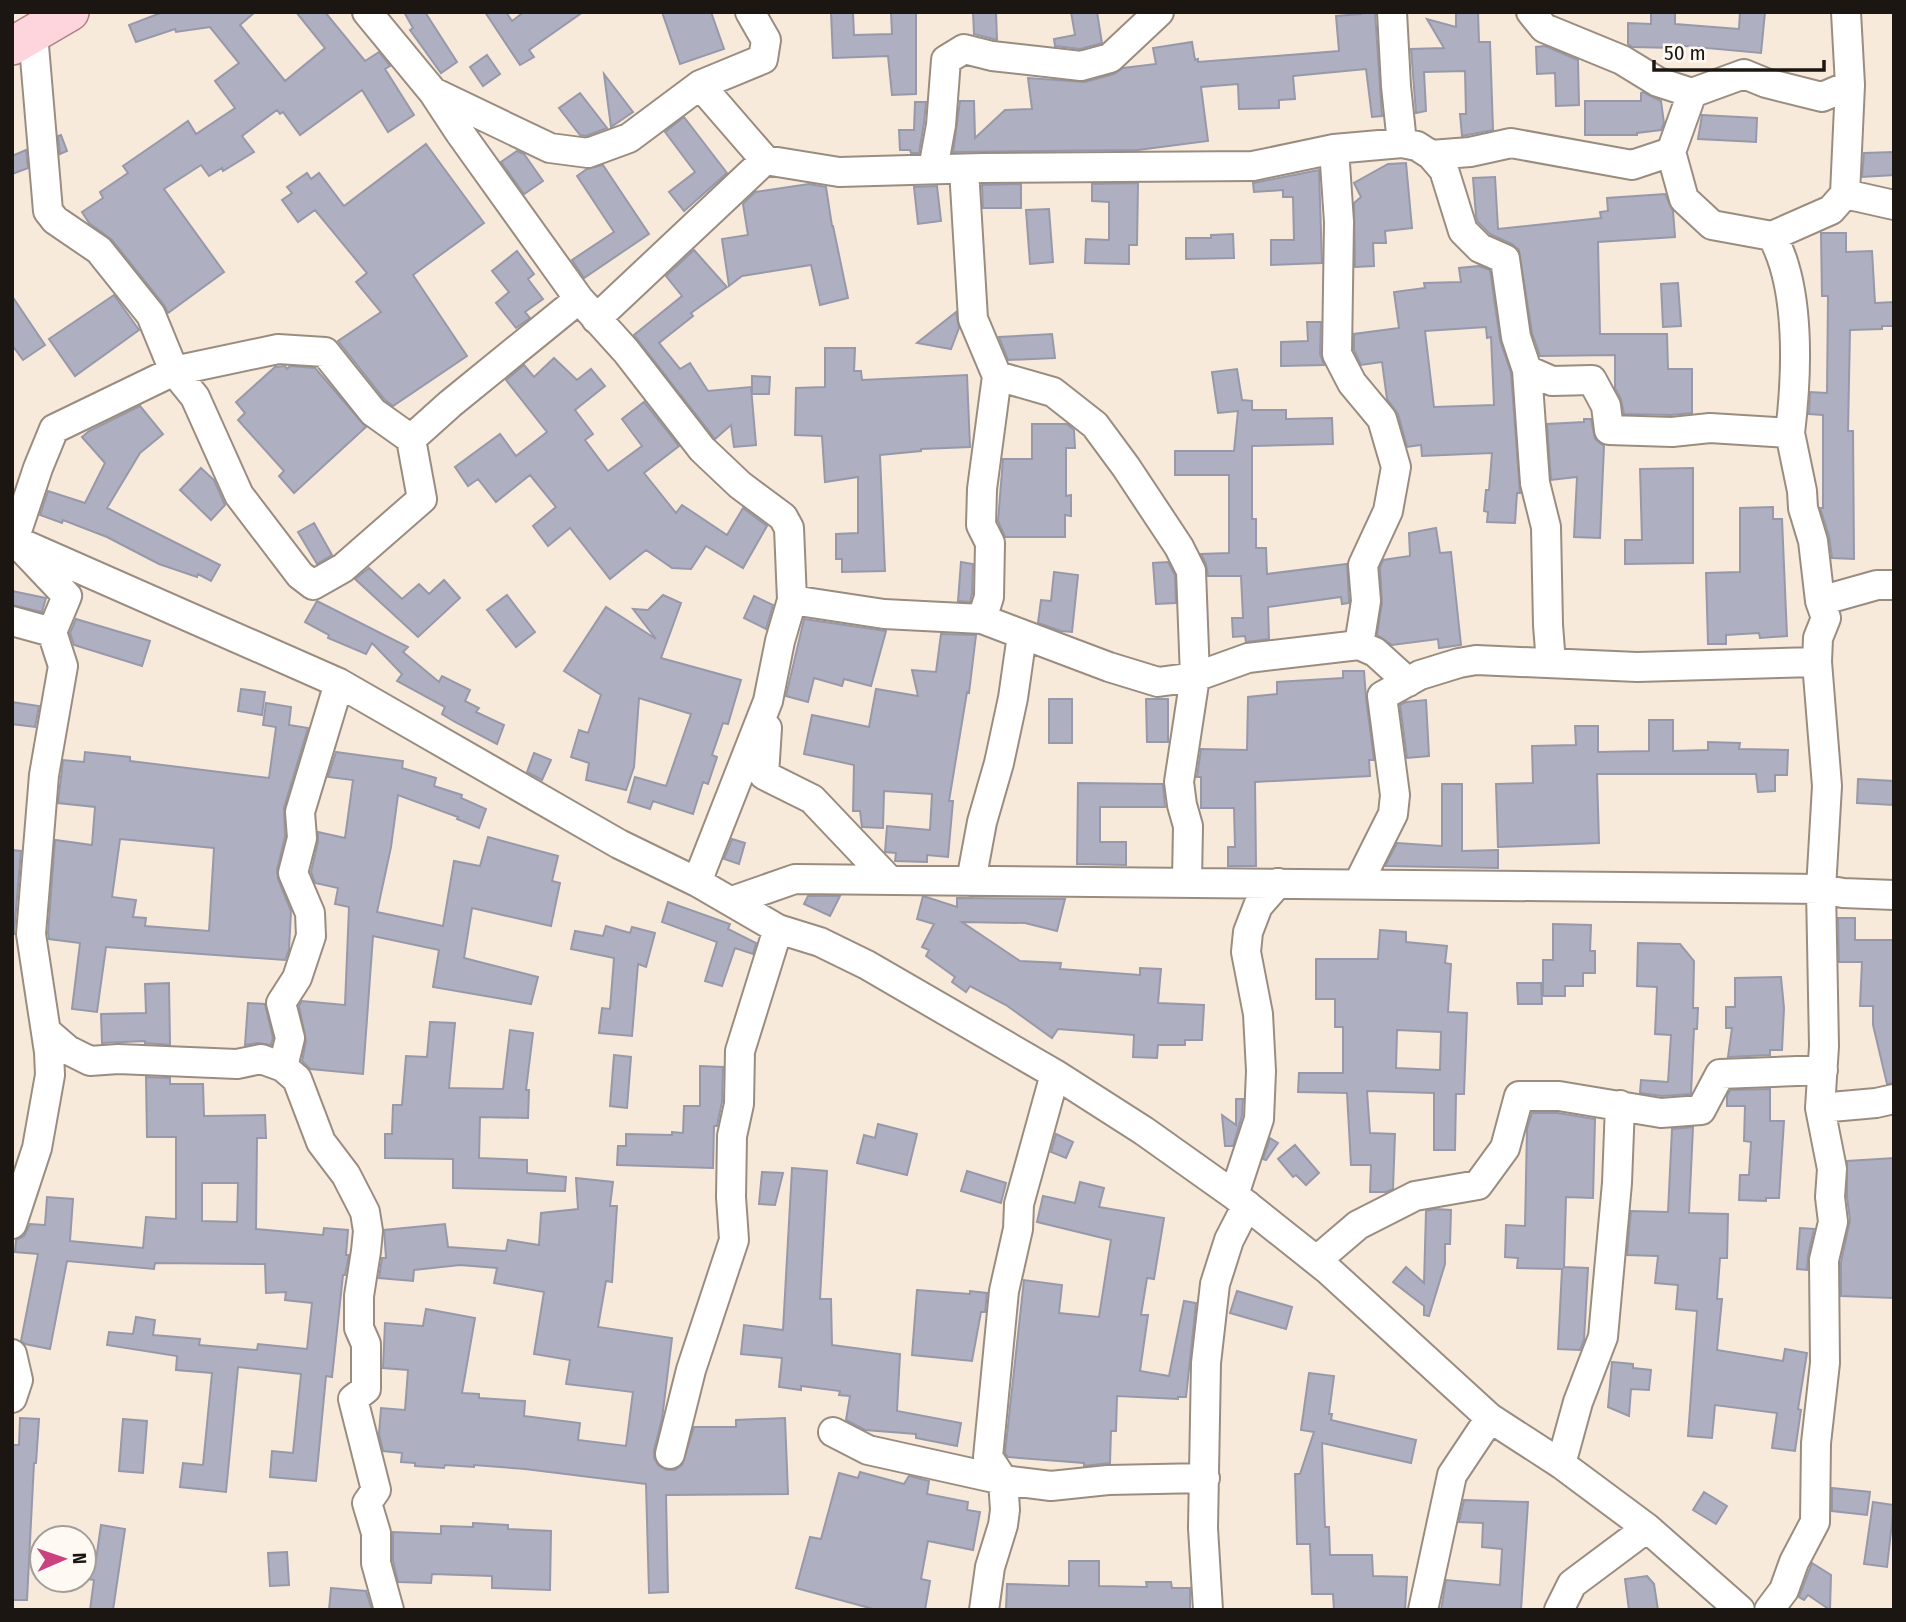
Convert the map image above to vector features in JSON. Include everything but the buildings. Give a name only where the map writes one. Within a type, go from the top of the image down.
[{"type":"street","points":[[367,12],[433,92],[587,309],[626,351],[719,468],[783,517],[789,528],[792,600],[780,641],[768,701],[764,775],[812,799],[889,880]]},
{"type":"street","points":[[433,92],[550,148],[588,153],[629,138],[700,85],[763,58],[766,40],[750,12]]},
{"type":"street","points":[[933,169],[941,125],[946,60],[964,49],[992,56],[1081,66],[1110,58],[1159,12]]},
{"type":"street","points":[[1392,12],[1402,143]]},
{"type":"street","points":[[1531,12],[1544,28],[1622,60],[1658,82],[1692,93],[1744,74],[1766,83],[1822,97],[1850,85]]},
{"type":"street","points":[[1692,93],[1671,152],[1684,199],[1712,225],[1772,236],[1831,210],[1846,194],[1850,85],[1846,12]]},
{"type":"street","points":[[13,540],[54,429],[174,371],[278,349],[325,352],[373,412],[411,439],[422,499],[343,568],[313,585],[300,575],[239,495],[195,397],[174,371],[151,315],[99,250],[55,220],[48,211],[46,25]]},
{"type":"street","points":[[700,85],[765,160],[839,172],[1253,166],[1334,149],[1402,143],[1417,146],[1431,155],[1444,170],[1463,231],[1480,248],[1505,259],[1516,337],[1527,370],[1535,483],[1546,527],[1548,625],[1552,663]]},
{"type":"street","points":[[1431,155],[1470,152],[1511,143],[1632,165],[1671,152]]},
{"type":"street","points":[[1334,149],[1339,222],[1337,355],[1352,383],[1382,419],[1396,467],[1388,510],[1363,565],[1366,601],[1359,645]]},
{"type":"street","points":[[411,439],[450,404],[587,309],[765,160]]},
{"type":"street","points":[[964,169],[973,319],[997,376],[982,489],[981,525],[990,543],[989,597],[982,620]]},
{"type":"street","points":[[1846,194],[1894,205]]},
{"type":"street","points":[[1769,1610],[1784,1590],[1794,1562],[1815,1522],[1816,1443],[1825,1363],[1824,1260],[1833,1222],[1830,1197],[1832,1169],[1819,1108],[1823,1070],[1821,889],[1827,786],[1817,662],[1818,638],[1826,618],[1819,601],[1813,541],[1803,508],[1790,433],[1796,381],[1793,315],[1782,255],[1772,236]]},
{"type":"street","points":[[1527,370],[1552,381],[1592,380],[1606,405],[1609,430],[1672,432],[1710,428],[1790,433]]},
{"type":"street","points":[[997,376],[1054,392],[1095,425],[1179,547],[1191,572],[1195,677],[1179,782],[1188,826],[1187,881]]},
{"type":"street","points":[[12,1224],[37,1148],[50,1076],[31,934],[44,775],[63,666],[52,632],[66,596],[13,540]]},
{"type":"street","points":[[13,540],[339,682],[619,844],[697,882],[778,929],[820,942],[867,965],[1055,1074],[1241,1200],[1317,1260],[1490,1418],[1561,1464],[1647,1528],[1733,1608]]},
{"type":"street","points":[[1819,601],[1877,585],[1894,585]]},
{"type":"street","points":[[792,600],[884,614],[982,620],[1158,682],[1195,677],[1248,658],[1359,645],[1375,652],[1408,682]]},
{"type":"street","points":[[12,621],[52,632]]},
{"type":"street","points":[[971,881],[982,822],[1013,698],[1022,635]]},
{"type":"street","points":[[1359,882],[1393,814],[1395,794],[1382,696],[1408,682],[1436,669],[1476,660],[1637,667],[1817,662]]},
{"type":"street","points":[[283,1067],[290,1038],[281,1003],[297,978],[312,936],[310,913],[293,873],[302,838],[300,812],[339,682]]},
{"type":"street","points":[[697,882],[768,701]]},
{"type":"street","points":[[732,901],[795,879],[1359,882],[1821,889],[1843,894],[1894,895]]},
{"type":"street","points":[[1208,1610],[1203,1528],[1206,1363],[1215,1284],[1241,1200],[1259,1119],[1259,1028],[1245,952],[1248,932],[1258,906],[1278,883]]},
{"type":"street","points":[[670,1454],[691,1370],[734,1240],[731,1197],[732,1136],[739,1104],[740,1051],[778,929]]},
{"type":"street","points":[[46,1031],[68,1050],[90,1061],[118,1059],[237,1064],[261,1059],[283,1067],[297,1079],[320,1142],[346,1175],[365,1212],[368,1231],[359,1296],[359,1328],[366,1343],[366,1390],[353,1399],[376,1490],[367,1503],[376,1533],[376,1563],[389,1610]]},
{"type":"street","points":[[1317,1260],[1358,1225],[1415,1196],[1478,1185],[1505,1148],[1519,1096],[1559,1096],[1661,1112],[1701,1110],[1720,1073],[1823,1070]]},
{"type":"street","points":[[984,1610],[990,1567],[1005,1510],[1003,1479],[988,1457],[1004,1291],[1018,1229],[1019,1204],[1055,1074]]},
{"type":"street","points":[[1819,1108],[1894,1099]]},
{"type":"street","points":[[1561,1464],[1578,1402],[1603,1337],[1617,1183],[1619,1105]]},
{"type":"street","points":[[12,1354],[18,1380],[12,1398]]},
{"type":"street","points":[[1423,1610],[1452,1475],[1490,1418]]},
{"type":"street","points":[[833,1432],[867,1450],[1003,1479],[1051,1486],[1108,1480],[1205,1478]]},
{"type":"street","points":[[1559,1610],[1572,1584],[1647,1528]]}]
